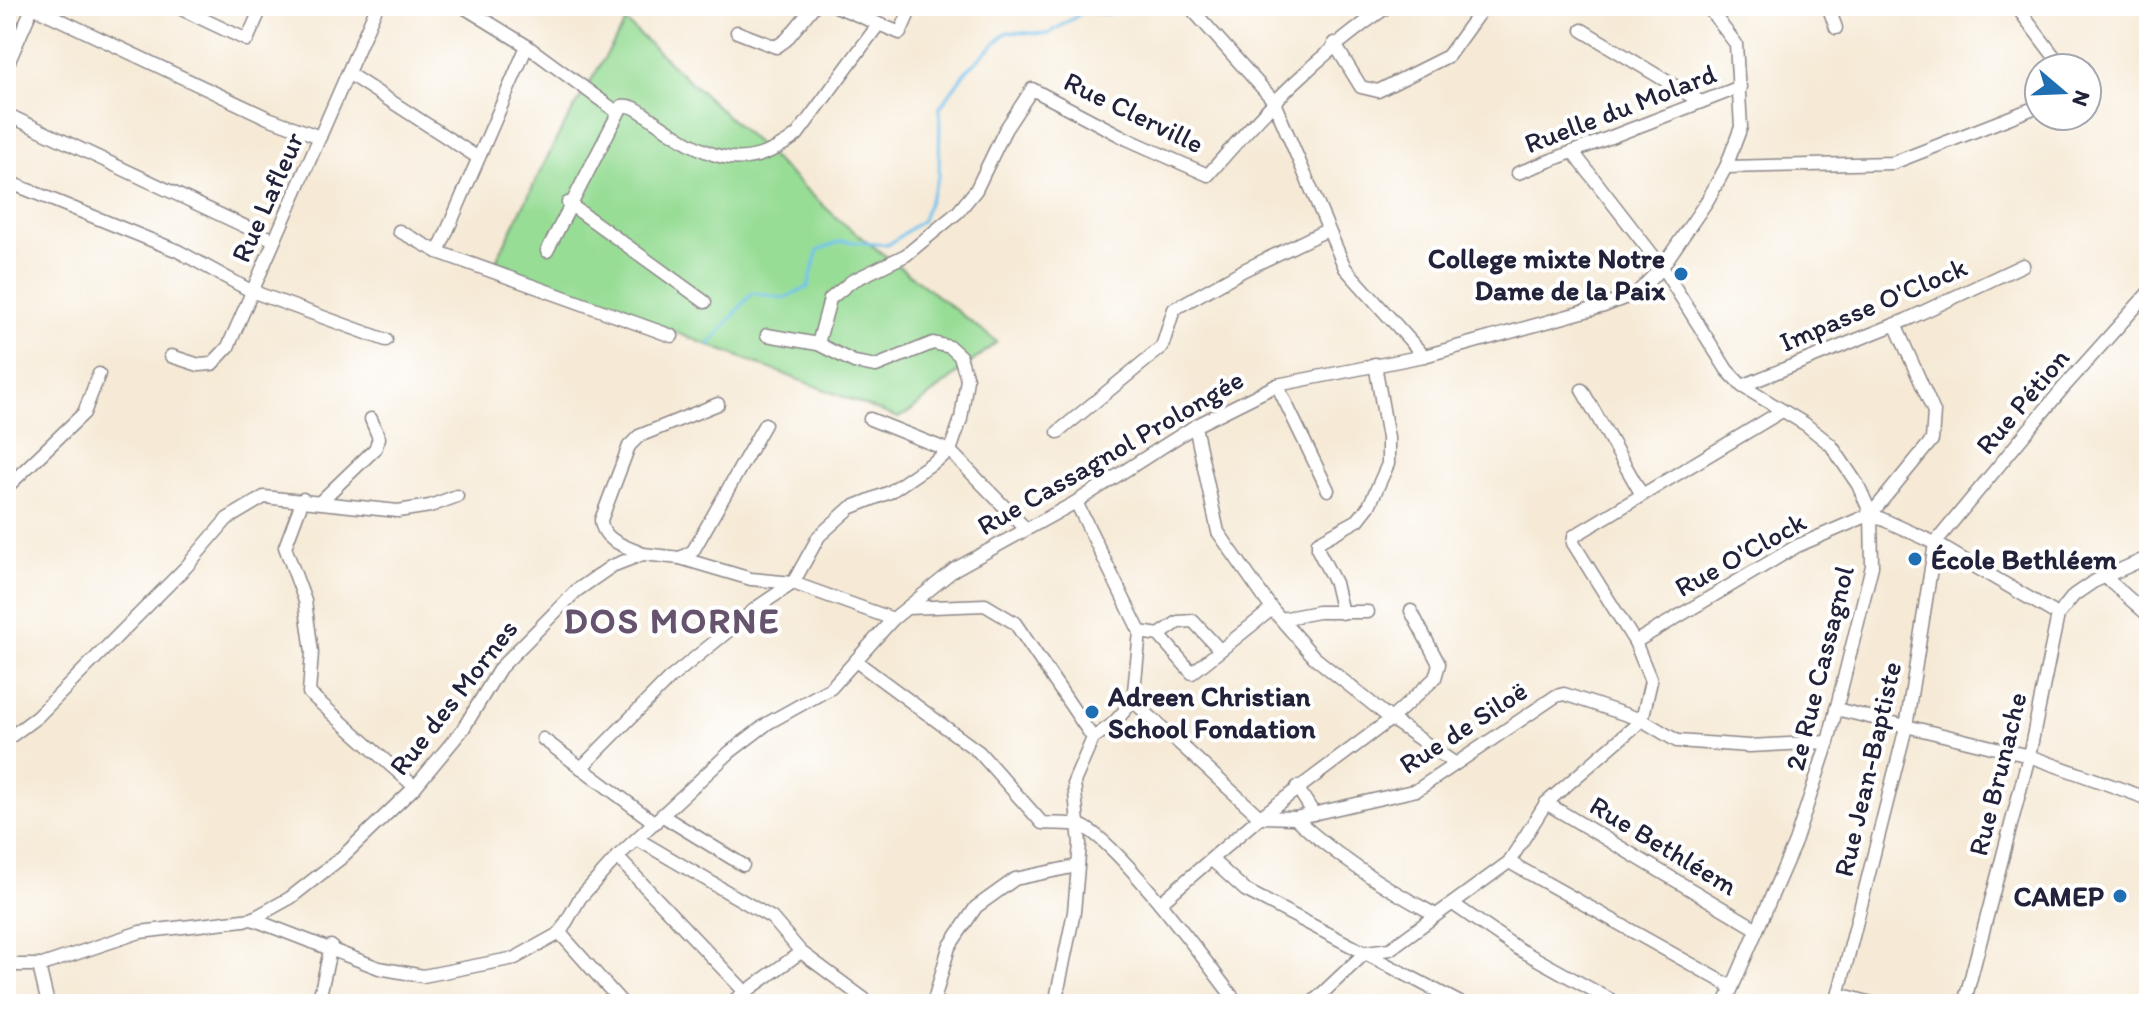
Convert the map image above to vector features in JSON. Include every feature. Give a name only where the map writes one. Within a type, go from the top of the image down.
[{"type":"street","points":[[6,68],[32,6],[268,118],[320,137]]},
{"type":"street","points":[[175,6],[247,40],[262,6]]},
{"type":"street","name":"Rue Lafleur","points":[[171,356],[199,365],[221,358],[377,6]]},
{"type":"street","points":[[462,6],[527,46],[617,112]]},
{"type":"street","points":[[737,32],[776,47],[786,40],[814,6]]},
{"type":"street","points":[[836,6],[900,33],[912,6]]},
{"type":"street","points":[[1189,6],[1273,100],[1345,268],[1424,356]]},
{"type":"street","name":"Rue Clerville","points":[[818,344],[830,299],[852,281],[906,255],[958,212],[976,190],[1005,130],[1032,89],[1127,139],[1208,175],[1273,100],[1303,77],[1334,43],[1388,6]]},
{"type":"street","points":[[1334,43],[1361,87],[1378,91],[1448,56],[1484,6]]},
{"type":"street","name":"Rue Cassagnol Prolongée","points":[[560,933],[580,898],[617,857],[740,744],[831,688],[893,619],[955,569],[1076,502],[1195,426],[1277,385],[1424,356],[1604,306],[1637,293],[1662,267],[1726,167],[1741,127],[1736,44],[1707,6]]},
{"type":"street","points":[[1828,6],[1836,28]]},
{"type":"street","points":[[2016,6],[2051,52]]},
{"type":"street","points":[[547,251],[568,203],[617,112],[628,105],[690,145],[718,157],[736,160],[757,158],[780,148],[797,135],[878,25]]},
{"type":"street","points":[[1582,30],[1701,102]]},
{"type":"street","points":[[438,252],[527,46]]},
{"type":"street","points":[[349,74],[477,157]]},
{"type":"street","name":"Ruelle du Molard","points":[[1518,173],[1740,87]]},
{"type":"street","points":[[1726,167],[1893,163],[2023,112]]},
{"type":"street","points":[[6,114],[274,240]]},
{"type":"street","name":"2e Rue Cassagnol","points":[[1573,152],[1662,267],[1727,370],[1742,386],[1831,445],[1858,485],[1871,514],[1872,566],[1828,742],[1795,842],[1725,1004]]},
{"type":"street","points":[[6,181],[178,251],[251,291],[386,340]]},
{"type":"street","points":[[568,203],[705,302]]},
{"type":"street","points":[[1058,432],[1162,347],[1174,309],[1273,255],[1327,230]]},
{"type":"street","points":[[399,231],[438,252],[672,336]]},
{"type":"street","name":"Impasse O'Clock","points":[[1742,386],[1895,324],[2023,265]]},
{"type":"street","name":"Rue Pétion","points":[[1935,543],[2063,388],[2149,292]]},
{"type":"street","points":[[1895,324],[1934,412],[1932,440],[1871,514],[1935,543],[2058,615],[2074,595],[2149,557]]},
{"type":"street","points":[[581,768],[669,679],[793,583],[819,536],[850,508],[890,492],[950,451],[961,419],[967,379],[960,356],[950,347],[933,343],[876,366],[854,362],[818,344],[767,335]]},
{"type":"street","points":[[1342,613],[1335,583],[1318,550],[1318,542],[1358,520],[1382,483],[1388,464],[1388,438],[1375,364]]},
{"type":"street","points":[[6,488],[84,413],[99,374]]},
{"type":"street","points":[[1277,385],[1328,490]]},
{"type":"street","points":[[1582,390],[1642,495]]},
{"type":"street","points":[[718,404],[639,436],[622,458],[601,520],[602,530],[608,538],[643,554],[680,558],[751,579],[793,583],[893,619]]},
{"type":"street","points":[[1311,1004],[1366,952],[1390,949],[1509,862],[1546,803],[1642,720],[1651,681],[1635,642],[1573,543],[1577,534],[1782,411]]},
{"type":"street","points":[[321,501],[375,449],[379,438],[371,419]]},
{"type":"street","points":[[870,419],[950,451],[1026,529]]},
{"type":"street","points":[[680,558],[693,551],[765,424]]},
{"type":"street","points":[[1195,426],[1218,532],[1272,609],[1314,657],[1391,719],[1454,763]]},
{"type":"street","points":[[6,740],[37,717],[186,567],[227,519],[264,497],[398,511],[430,506],[457,496]]},
{"type":"street","points":[[303,499],[285,547],[305,601],[312,652],[309,693],[415,787]]},
{"type":"street","points":[[1055,1004],[1074,912],[1079,826],[1074,782],[1093,738],[1113,724],[1133,701],[1140,632],[1076,502]]},
{"type":"street","name":"Rue O'Clock","points":[[1635,642],[1797,546],[1871,514]]},
{"type":"street","name":"Rue Jean-Baptiste","points":[[1837,999],[1906,727],[1935,543]]},
{"type":"street","name":"Rue des Mornes","points":[[252,919],[290,898],[341,858],[415,787],[463,729],[500,668],[576,591],[600,574],[643,554]]},
{"type":"street","points":[[2106,578],[2149,616]]},
{"type":"street","points":[[907,608],[985,605],[1015,623],[1093,738]]},
{"type":"street","points":[[1140,632],[1159,635],[1192,673],[1272,609]]},
{"type":"street","points":[[1160,903],[1297,787],[1391,719],[1439,670],[1439,664],[1411,611]]},
{"type":"street","points":[[1281,619],[1318,612],[1368,612]]},
{"type":"street","name":"Rue Brunache","points":[[1964,1004],[2029,756],[2058,615]]},
{"type":"street","points":[[1159,635],[1178,622],[1193,621],[1220,650]]},
{"type":"street","points":[[857,662],[979,752],[1042,823],[1079,826],[1097,836],[1160,903],[1238,1004]]},
{"type":"street","name":"Rue de Siloë","points":[[1260,817],[1295,818],[1417,790],[1556,696],[1564,694],[1642,720],[1677,741],[1749,746],[1828,742]]},
{"type":"street","points":[[1133,701],[1260,817]]},
{"type":"street","points":[[1836,709],[2029,756],[2149,799]]},
{"type":"street","points":[[543,739],[659,820],[743,865]]},
{"type":"street","points":[[1297,787],[1314,814]]},
{"type":"street","name":"Rue Bethléem","points":[[1546,803],[1757,929]]},
{"type":"street","points":[[1295,818],[1377,884],[1434,914]]},
{"type":"street","points":[[637,839],[772,918],[801,952],[871,1004]]},
{"type":"street","points":[[617,857],[747,994]]},
{"type":"street","points":[[1213,861],[1245,890],[1462,1004]]},
{"type":"street","points":[[1509,862],[1732,987]]},
{"type":"street","points":[[933,1004],[949,947],[976,907],[1015,879],[1077,866]]},
{"type":"street","points":[[1453,904],[1517,948],[1618,1004]]},
{"type":"street","points":[[6,965],[39,966],[140,932],[252,919],[331,946],[379,968],[423,976],[515,958],[560,933],[623,1004]]},
{"type":"street","points":[[318,1004],[331,946]]},
{"type":"street","points":[[729,1004],[747,994],[772,970],[801,952]]},
{"type":"street","points":[[39,966],[48,1004]]},
{"type":"street","points":[[1837,999],[1875,1004]]},
{"type":"green space","points":[[626,22],[839,220],[997,342],[898,418],[495,263],[559,134]]},
{"type":"waterway","points":[[709,345],[752,293],[784,298],[808,287],[818,250],[842,241],[888,245],[922,220],[939,175],[940,107],[966,71],[1007,32],[1048,34],[1083,12],[1108,14],[1121,6]]},
{"type":"place","name":"College mixte Notre Dame de la Paix","points":[[1681,274]]},
{"type":"place","name":"École Bethléem","points":[[1915,559]]},
{"type":"place","name":"Adreen Christian School Fondation","points":[[1092,712]]},
{"type":"place","name":"CAMEP","points":[[2120,896]]},
{"type":"district","name":"DOS MORNE","points":[[672,620]]}]
